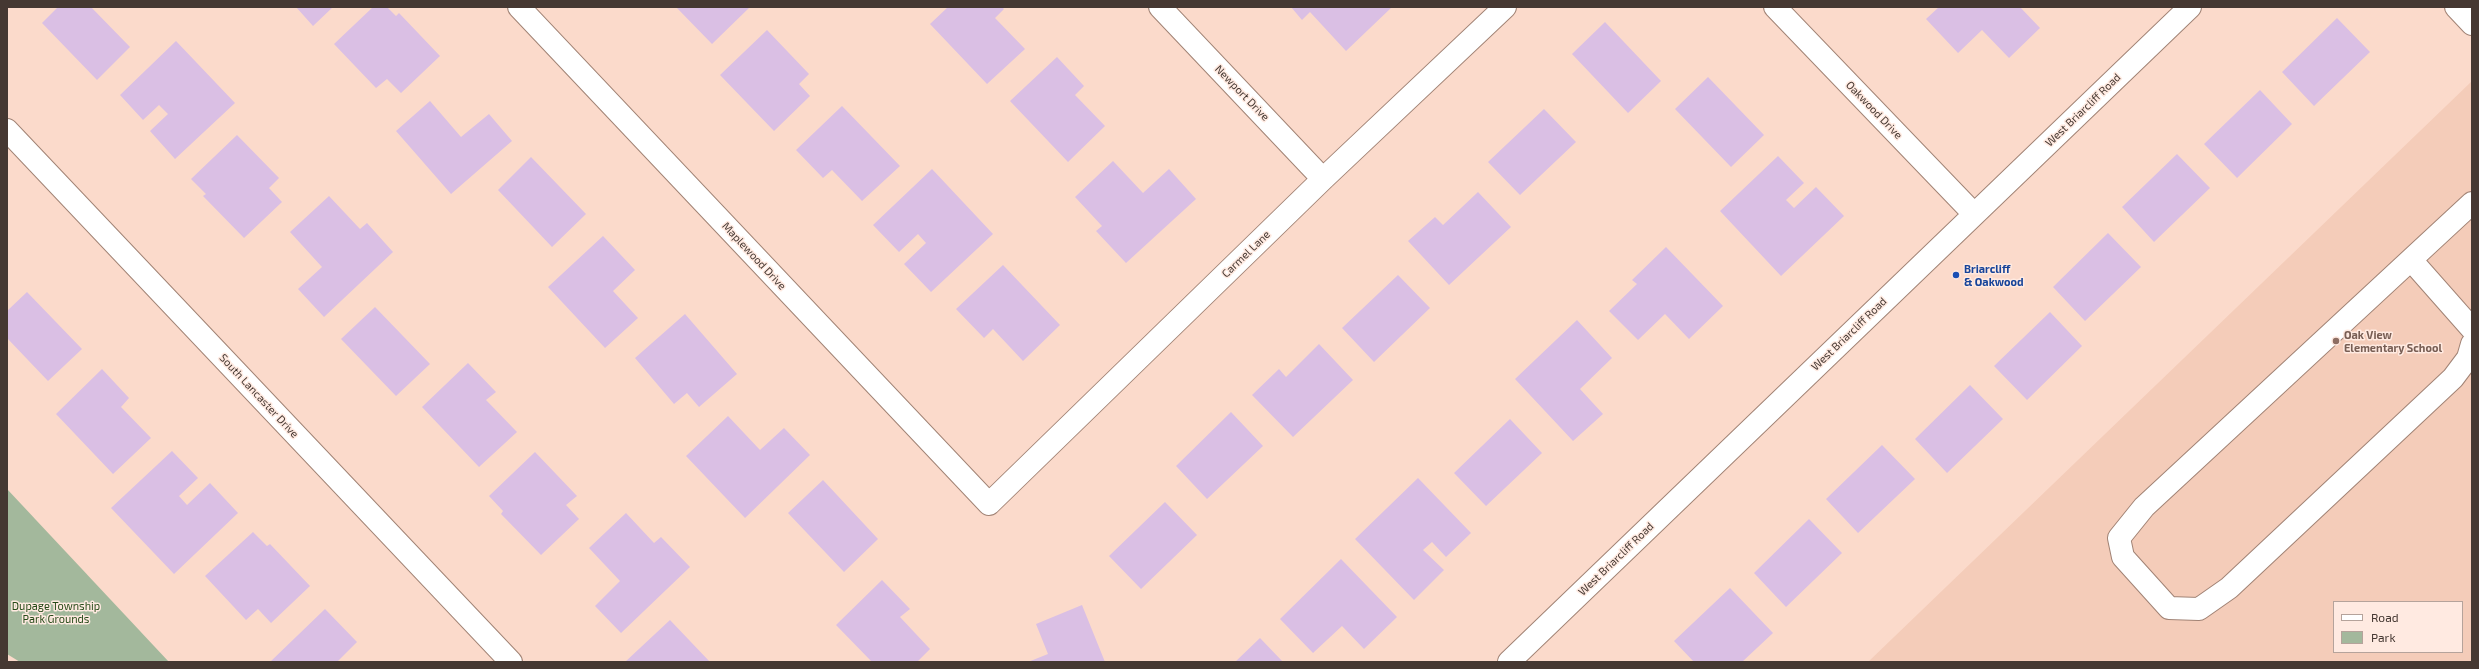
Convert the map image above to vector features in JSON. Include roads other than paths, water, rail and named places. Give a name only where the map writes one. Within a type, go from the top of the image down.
[{"type":"street","name":"Maplewood Drive","points":[[519,7],[989,504]]},
{"type":"street","name":"Newport Drive","points":[[1160,7],[1323,179]]},
{"type":"street","name":"Carmel Lane","points":[[989,504],[1323,179],[1505,7]]},
{"type":"street","name":"Oakwood Drive","points":[[1775,7],[1974,214]]},
{"type":"street","name":"West Briarcliff Road","points":[[1509,662],[2190,7]]},
{"type":"street","points":[[2456,7],[2472,24]]},
{"type":"street","name":"South Lancaster Drive","points":[[7,130],[512,662]]},
{"type":"street","points":[[2472,202],[2412,261],[2144,507],[2119,538],[2124,557],[2169,608],[2199,609],[2229,588],[2453,378],[2468,358],[2472,344]]},
{"type":"street","points":[[2412,261],[2472,329]]},
{"type":"place","name":"Briarcliff & Oakwood","points":[[1956,275]]},
{"type":"place","name":"Oak View Elementary School","points":[[2336,341]]},
{"type":"park label","name":"Dupage Township Park Grounds","points":[[56,612]]}]
